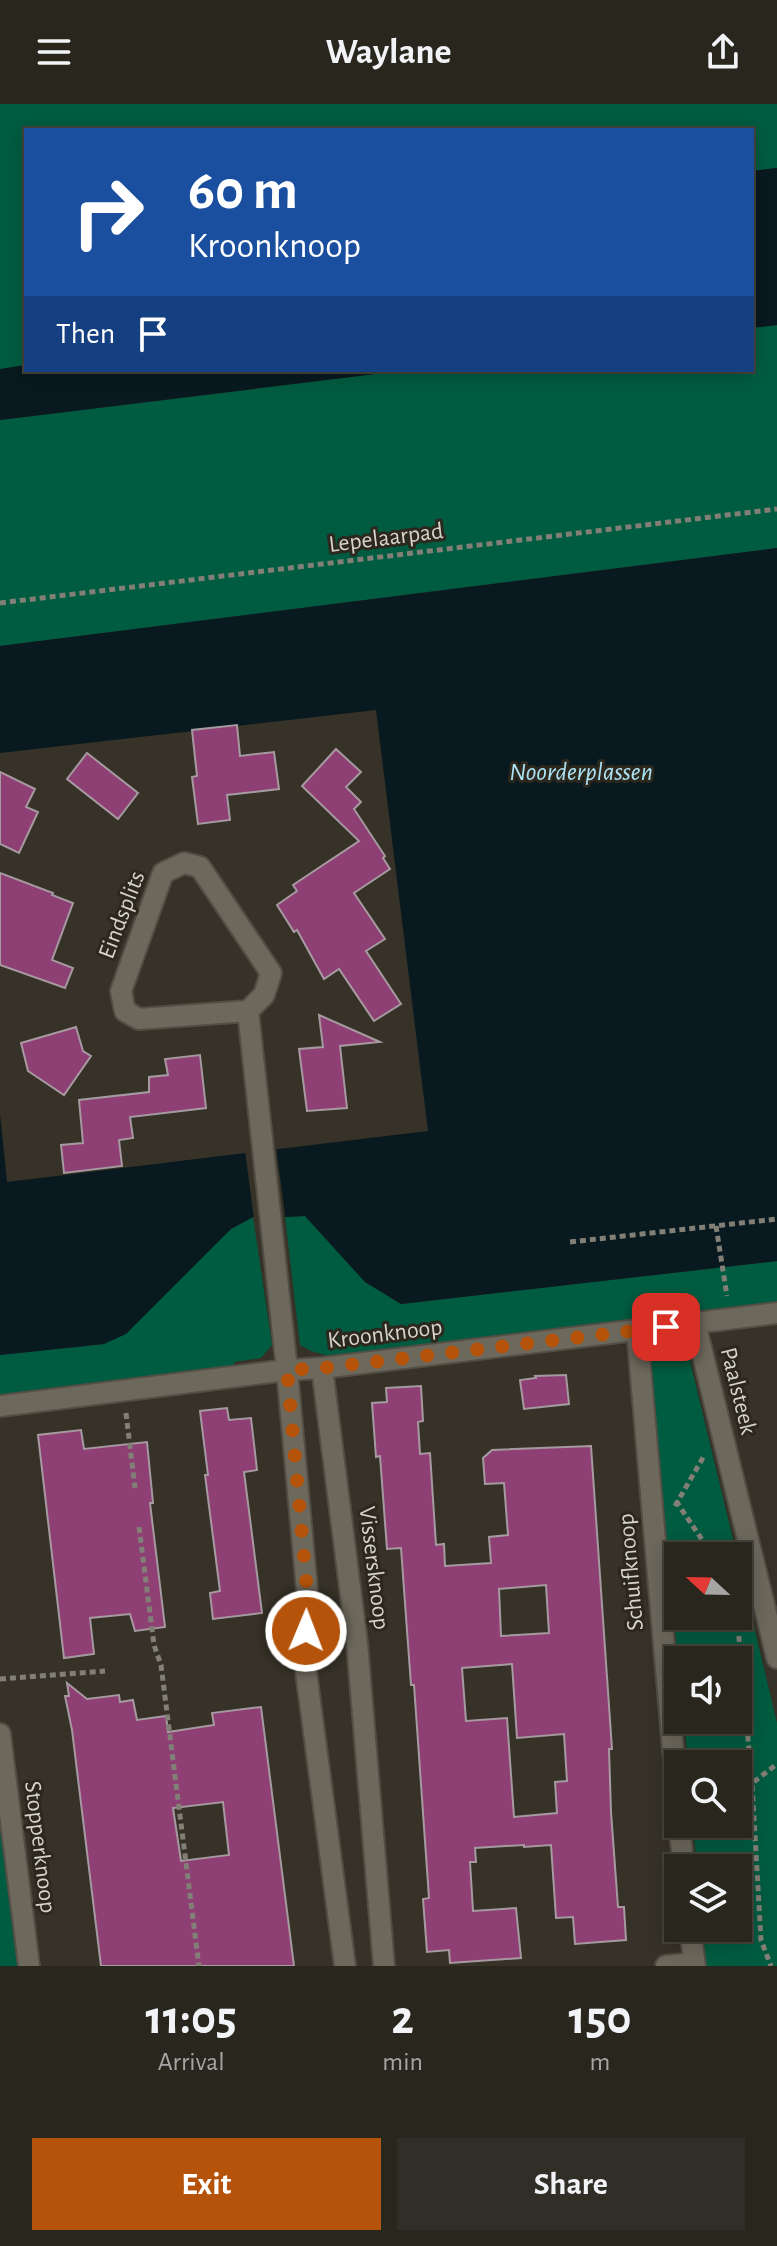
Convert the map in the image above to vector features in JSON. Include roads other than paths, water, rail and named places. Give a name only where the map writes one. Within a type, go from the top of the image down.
[{"type":"street","name":"Eindsplits","points":[[184,863],[200,867],[271,973],[264,995],[248,1011],[139,1019],[125,1011],[121,991],[163,873],[184,863]]},
{"type":"street","points":[[248,1011],[265,1149],[309,1612],[303,1649],[345,1966]]},
{"type":"street","name":"Kroonknoop","points":[[0,1406],[777,1313]]},
{"type":"street","name":"Paalsteek","points":[[695,1323],[777,1658]]},
{"type":"street","name":"Schuifknoop","points":[[637,1330],[673,1750]]},
{"type":"street","name":"Vissersknoop","points":[[322,1368],[357,1643],[384,1966]]},
{"type":"street","name":"Stopperknoop","points":[[0,1734],[29,1966]]},
{"type":"street","points":[[666,1966],[694,1965],[692,1942]]},
{"type":"water","points":[[777,168],[777,325],[754,328],[754,171]]},
{"type":"water","points":[[24,365],[24,372],[392,372],[0,420],[0,369]]},
{"type":"water","name":"Noorderplassen","points":[[777,548],[777,1261],[401,1304],[365,1282],[305,1216],[285,1217],[284,1213],[253,1217],[231,1229],[126,1334],[104,1344],[0,1355],[0,1114],[7,1182],[428,1131],[376,710],[0,753],[0,646]]}]
